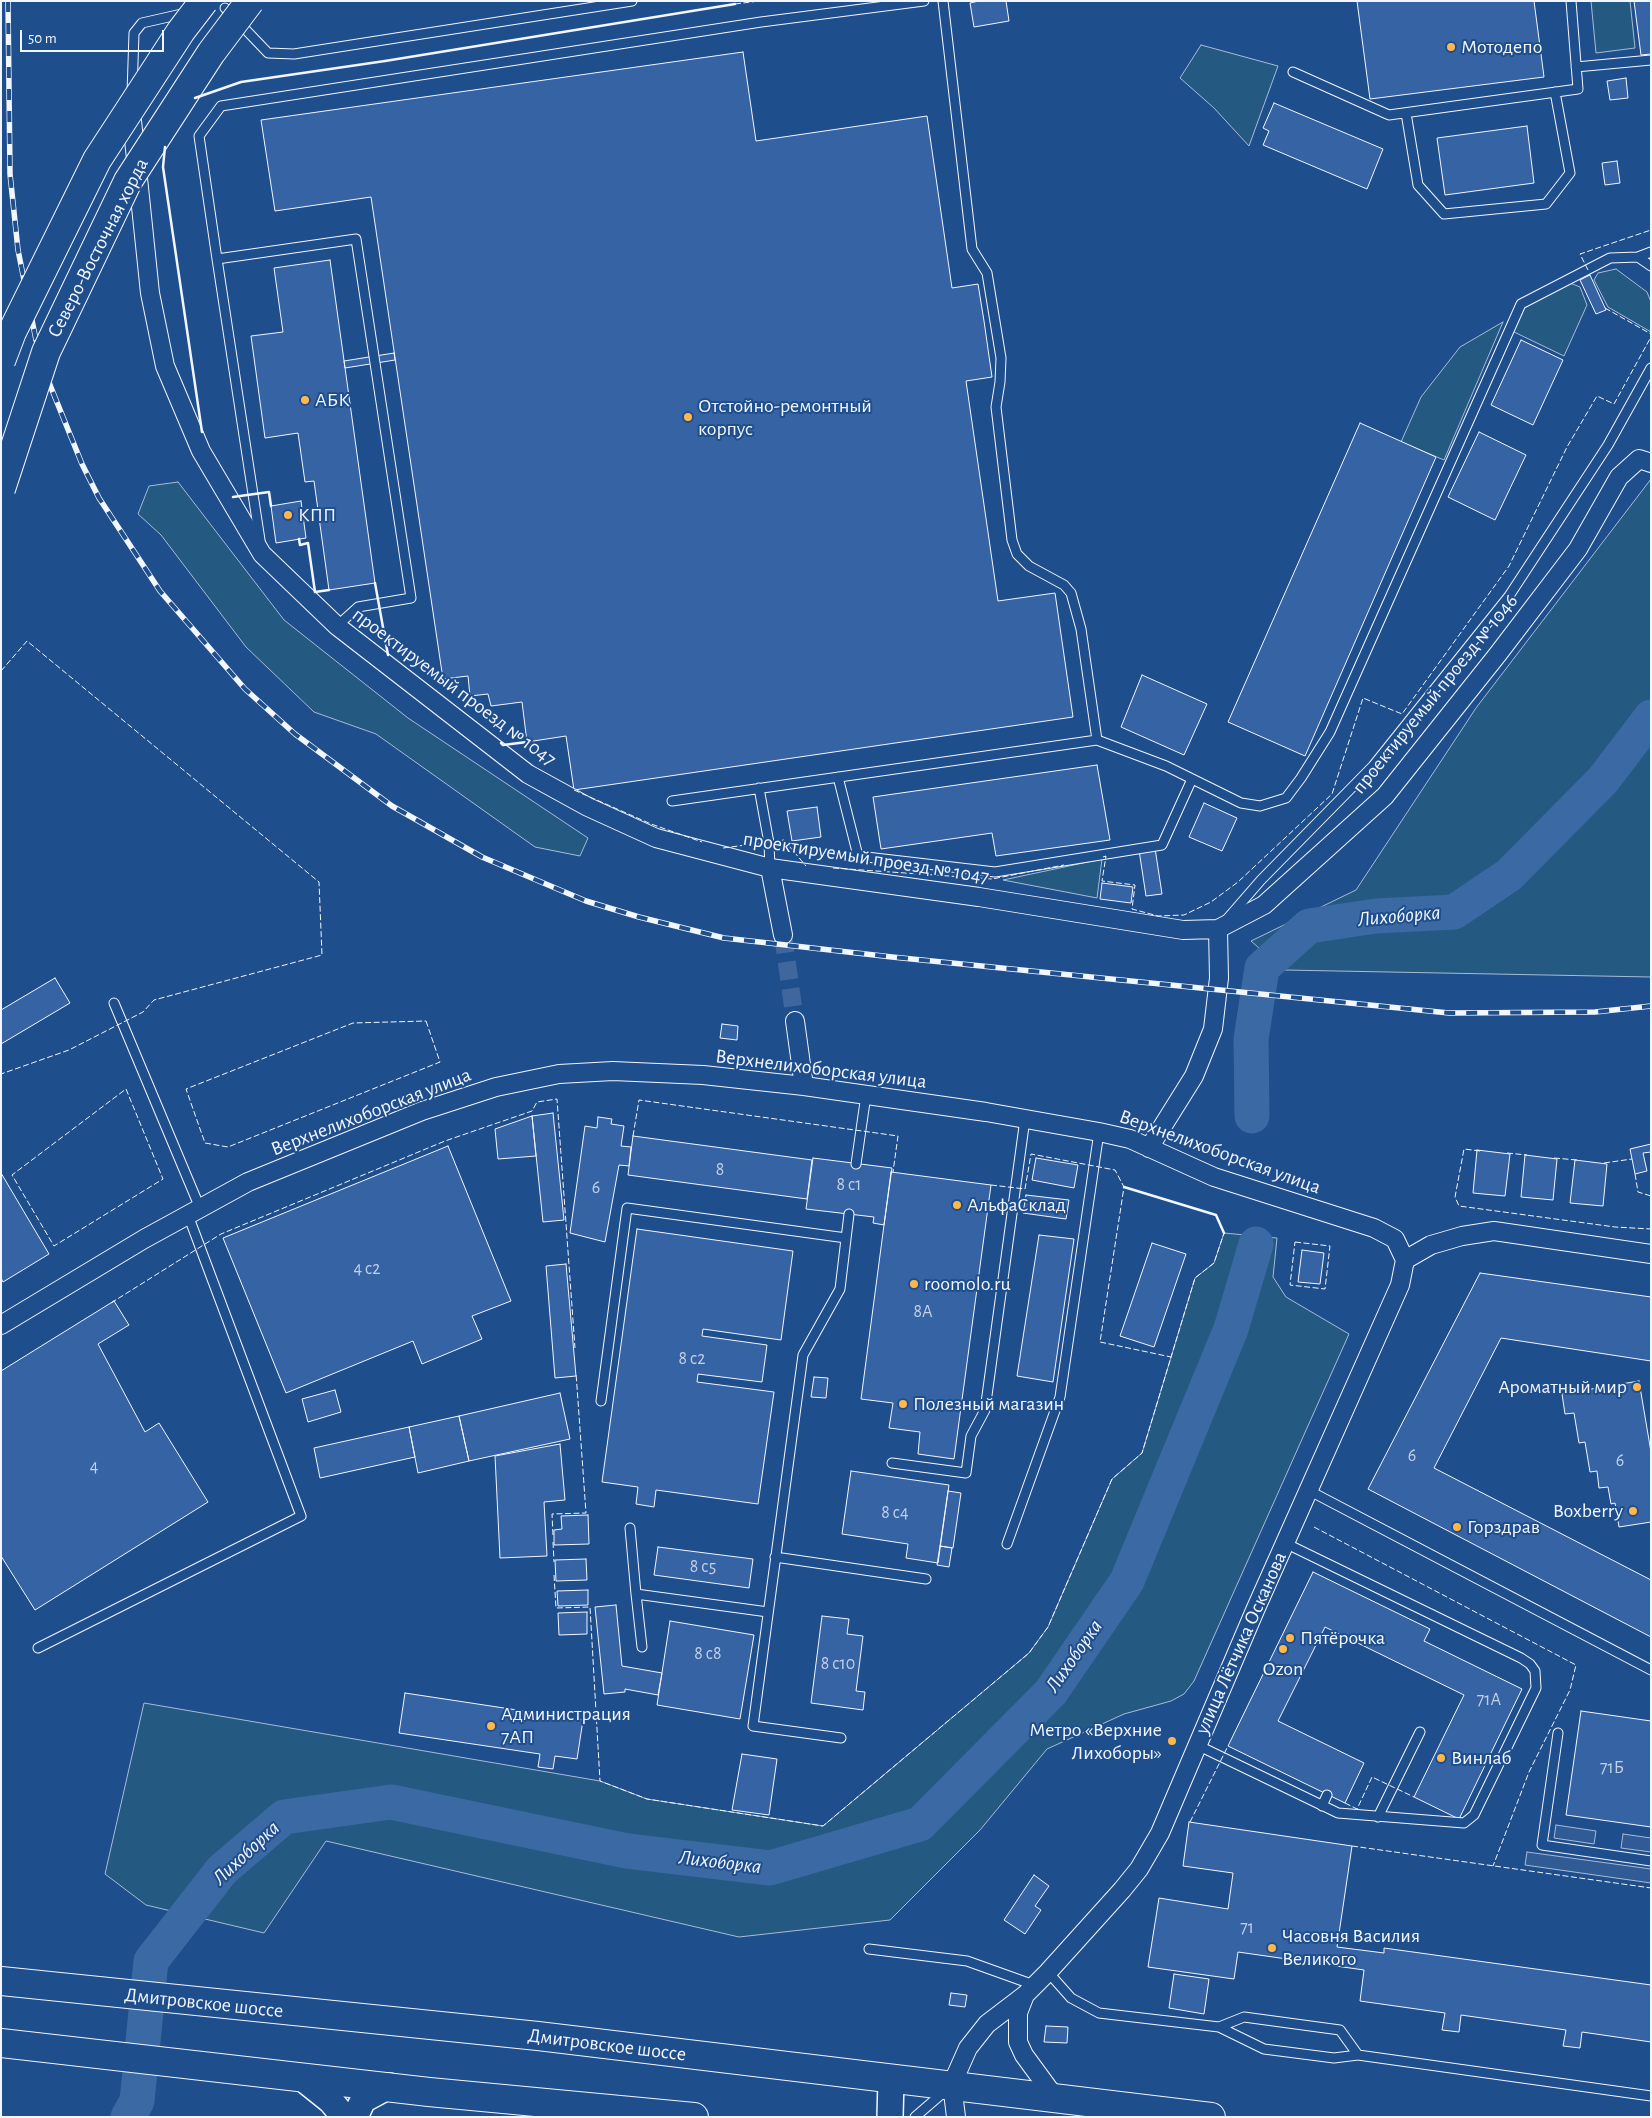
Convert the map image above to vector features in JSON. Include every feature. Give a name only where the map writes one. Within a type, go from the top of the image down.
[{"type":"main road","name":"Северо-Восточная хорда","points":[[1,361],[12,332],[97,160],[181,31],[231,3]]},
{"type":"main road","name":"Северо-Восточная хорда","points":[[1,489],[46,352],[128,181],[211,53],[231,3]]},
{"type":"main road","name":"Дмитровское шоссе","points":[[1,1981],[538,2036],[891,2079],[1054,2096],[1211,2117]]},
{"type":"main road","points":[[1,2043],[301,2077],[694,2117]]},
{"type":"main road","points":[[301,2077],[331,2100],[344,2117]]},
{"type":"main road","points":[[890,2117],[891,2079]]},
{"type":"main road","points":[[355,2117],[363,2100],[389,2086]]},
{"type":"street","name":"проектируемый проезд № 1047","points":[[131,110],[150,293],[165,366],[201,451],[262,554],[337,626],[536,779],[588,807],[656,838],[770,868],[979,897],[1182,930],[1218,930]]},
{"type":"street","name":"проектируемый проезд № 1046","points":[[1218,930],[1264,906],[1385,796],[1498,654],[1578,549],[1619,478],[1640,459],[1651,463]]},
{"type":"street","points":[[770,868],[783,935]]},
{"type":"street","points":[[1149,1148],[1194,1076],[1213,1029],[1220,978],[1218,930]]},
{"type":"street","points":[[795,1021],[804,1086]]},
{"type":"street","name":"Верхнелихоборская улица","points":[[1,1325],[194,1211],[248,1182],[422,1111],[496,1087],[560,1074],[613,1071],[703,1075],[804,1086],[1025,1119],[1130,1139],[1214,1177],[1374,1228],[1395,1239],[1405,1260]]},
{"type":"street","points":[[1405,1260],[1431,1245],[1462,1236],[1494,1232],[1651,1254]]},
{"type":"street","name":"улица Лётчика Осканова","points":[[952,2084],[968,2048],[986,2024],[1029,1990],[1048,1972],[1139,1869],[1160,1832],[1308,1490],[1400,1285],[1405,1260]]},
{"type":"street","points":[[1029,1990],[1018,2013],[1018,2042],[1024,2055],[1054,2096]]},
{"type":"street","points":[[952,2084],[956,2117]]},
{"type":"lane","points":[[131,110],[134,33],[142,23],[231,3],[268,53],[294,54],[632,1]]},
{"type":"lane","points":[[262,554],[198,136],[221,106],[761,22],[924,1]]},
{"type":"lane","points":[[943,1],[972,249],[987,273],[1001,358],[996,407],[1012,540],[1017,554],[1029,566],[1064,585],[1071,593],[1081,629],[1097,740]]},
{"type":"lane","points":[[1293,72],[1390,115],[1578,89],[1571,1]]},
{"type":"lane","points":[[1576,67],[1651,60]]},
{"type":"lane","points":[[1406,113],[1418,185],[1444,214],[1546,204],[1570,173],[1555,92]]},
{"type":"lane","points":[[217,259],[356,238],[411,598],[358,607],[337,626]]},
{"type":"lane","points":[[672,801],[1097,740],[1192,779],[1241,803],[1260,806],[1286,798],[1330,732],[1521,304],[1610,258],[1638,258],[1651,252]]},
{"type":"lane","points":[[1638,258],[1651,266]]},
{"type":"lane","points":[[1218,930],[1262,880],[1373,766],[1509,596],[1608,445],[1651,368]]},
{"type":"lane","points":[[838,777],[858,856],[995,872],[1162,845],[1192,779]]},
{"type":"lane","points":[[759,788],[769,843],[770,868]]},
{"type":"lane","points":[[38,1648],[300,1516],[194,1211],[114,1003]]},
{"type":"lane","points":[[856,1164],[866,1095]]},
{"type":"lane","points":[[892,1463],[966,1473],[971,1436],[985,1410],[1025,1119]]},
{"type":"lane","points":[[1007,1544],[1060,1397],[1099,1132]]},
{"type":"lane","points":[[601,1401],[627,1208],[846,1238]]},
{"type":"lane","points":[[841,1738],[753,1726],[802,1356],[840,1289],[849,1214]]},
{"type":"lane","points":[[1308,1490],[1651,1670]]},
{"type":"lane","points":[[630,1528],[642,1647]]},
{"type":"lane","points":[[1197,1744],[1322,1806],[1343,1814],[1457,1824],[1470,1820],[1536,1688],[1535,1671],[1530,1664],[1521,1658],[1285,1543]]},
{"type":"lane","points":[[775,1557],[926,1579]]},
{"type":"lane","points":[[636,1594],[768,1612]]},
{"type":"lane","points":[[1378,1817],[1420,1732]]},
{"type":"lane","points":[[1558,1733],[1542,1845],[1651,1861]]},
{"type":"lane","points":[[1322,1806],[1328,1794]]},
{"type":"lane","points":[[869,1949],[967,1961],[1029,1990]]},
{"type":"lane","points":[[1048,1972],[1071,1998],[1099,2013],[1219,2027],[1264,2049],[1334,2058],[1358,2055],[1651,2096]]},
{"type":"lane","points":[[1219,2027],[1244,2017],[1340,2030],[1358,2055]]},
{"type":"lane","points":[[915,2117],[952,2084]]},
{"type":"shaded area","points":[[1591,1],[1630,1],[1635,48],[1596,53]]},
{"type":"shaded area","points":[[1201,45],[1278,66],[1249,146],[1214,108],[1180,78]]},
{"type":"shaded area","points":[[1616,269],[1647,292],[1651,302],[1651,332],[1608,307],[1594,280],[1598,273]]},
{"type":"shaded area","points":[[1570,283],[1580,287],[1587,305],[1564,356],[1512,331],[1524,306]]},
{"type":"shaded area","points":[[1503,322],[1444,460],[1401,442],[1421,397],[1460,347]]},
{"type":"shaded area","points":[[1651,479],[1651,977],[1284,970],[1251,941],[1356,890],[1476,708]]},
{"type":"shaded area","points":[[178,482],[284,620],[408,718],[588,838],[580,856],[535,847],[376,734],[314,712],[246,647],[161,535],[138,514],[149,486]]},
{"type":"shaded area","points":[[1102,859],[1097,898],[1003,880]]},
{"type":"shaded area","points":[[1224,1233],[1277,1238],[1273,1277],[1286,1297],[1349,1334],[1194,1681],[1184,1694],[1171,1701],[1124,1714],[1047,1749],[980,1830],[890,1920],[739,1937],[326,1841],[264,1933],[146,1905],[105,1874],[144,1703],[600,1781],[647,1799],[823,1826],[1029,1653],[1048,1627],[1112,1479],[1142,1453],[1195,1278],[1214,1263]]},
{"type":"shaded area","points":[[1556,1825],[1596,1831],[1594,1844],[1554,1838]]},
{"type":"shaded area","points":[[1623,1834],[1651,1838],[1651,1852],[1621,1848]]},
{"type":"shaded area","points":[[1527,1852],[1651,1869],[1651,1883],[1525,1865]]},
{"type":"building","points":[[1006,1],[1009,21],[974,27],[970,3]]},
{"type":"building","name":"Мотодепо","points":[[1357,1],[1534,1],[1544,77],[1370,99]]},
{"type":"building","points":[[1634,1],[1651,1],[1651,54],[1641,55]]},
{"type":"building","name":"Отстойно-ремонтный корпус","points":[[743,52],[756,141],[927,116],[952,288],[978,284],[984,321],[992,377],[966,381],[998,601],[1055,593],[1073,717],[574,790],[566,736],[527,742],[522,702],[491,706],[488,694],[470,696],[468,676],[443,679],[371,197],[275,211],[261,120]]},
{"type":"building","points":[[1626,78],[1628,98],[1610,100],[1607,81]]},
{"type":"building","points":[[1274,103],[1383,149],[1367,189],[1263,145],[1269,131],[1263,128]]},
{"type":"building","points":[[1527,126],[1534,183],[1445,195],[1437,138]]},
{"type":"building","points":[[1617,161],[1620,183],[1605,185],[1602,163]]},
{"type":"building","name":"АБК","points":[[330,260],[375,583],[329,590],[314,481],[305,482],[298,433],[265,438],[251,336],[283,332],[274,268]]},
{"type":"building","points":[[1590,275],[1606,310],[1596,314],[1580,280]]},
{"type":"building","points":[[1521,340],[1563,360],[1533,425],[1491,405]]},
{"type":"building","points":[[394,353],[395,360],[345,368],[344,361]]},
{"type":"building","points":[[1360,423],[1436,457],[1305,756],[1228,722]]},
{"type":"building","points":[[1479,432],[1526,455],[1495,520],[1448,497]]},
{"type":"building","name":"КПП","points":[[301,501],[306,538],[276,543],[271,506]]},
{"type":"building","points":[[1142,675],[1207,704],[1184,755],[1121,727]]},
{"type":"building","points":[[1097,765],[1110,840],[996,856],[992,833],[881,849],[873,797]]},
{"type":"building","points":[[1204,803],[1237,818],[1222,851],[1189,837]]},
{"type":"building","points":[[817,807],[821,837],[792,841],[787,811]]},
{"type":"building","points":[[1155,848],[1162,894],[1146,896],[1139,850]]},
{"type":"building","points":[[1102,883],[1133,887],[1131,903],[1100,899]]},
{"type":"building","points":[[55,978],[70,1003],[1,1044],[1,1010]]},
{"type":"building","points":[[722,1024],[738,1026],[737,1040],[720,1038]]},
{"type":"building","points":[[553,1113],[564,1220],[543,1222],[532,1116]]},
{"type":"building","points":[[532,1116],[536,1156],[498,1159],[495,1129]]},
{"type":"building","points":[[598,1117],[612,1119],[611,1124],[624,1126],[621,1146],[631,1147],[629,1166],[619,1165],[605,1242],[570,1233],[585,1126],[597,1128]]},
{"type":"building","points":[[633,1136],[812,1160],[807,1199],[628,1175]]},
{"type":"building","points":[[1651,1144],[1651,1152],[1643,1153],[1647,1171],[1635,1174],[1630,1149]]},
{"type":"building","points":[[448,1146],[511,1301],[472,1316],[482,1339],[422,1364],[413,1341],[286,1393],[223,1238]]},
{"type":"building","points":[[1477,1150],[1510,1154],[1505,1196],[1473,1193]]},
{"type":"building","points":[[1525,1155],[1557,1159],[1553,1200],[1521,1197]]},
{"type":"building","points":[[813,1158],[892,1168],[884,1225],[873,1223],[874,1217],[806,1209]]},
{"type":"building","points":[[1036,1158],[1078,1165],[1074,1188],[1032,1180]]},
{"type":"building","points":[[1575,1160],[1607,1164],[1603,1206],[1570,1203]]},
{"type":"building","points":[[891,1172],[991,1185],[954,1459],[918,1454],[920,1432],[889,1428],[893,1403],[861,1399]]},
{"type":"building","points":[[1,1173],[49,1254],[3,1282],[1,1278]]},
{"type":"building","points":[[1026,1195],[1069,1200],[1066,1219],[1023,1213]]},
{"type":"building","points":[[637,1229],[793,1251],[781,1340],[703,1329],[702,1336],[767,1345],[762,1382],[698,1374],[697,1382],[774,1392],[758,1504],[656,1490],[654,1507],[636,1504],[638,1487],[602,1482]]},
{"type":"building","points":[[1039,1235],[1074,1239],[1053,1382],[1017,1376]]},
{"type":"building","points":[[1152,1243],[1186,1254],[1154,1347],[1120,1336]]},
{"type":"building","points":[[1302,1250],[1324,1253],[1320,1284],[1298,1282]]},
{"type":"building","points":[[566,1264],[576,1376],[555,1378],[546,1266]]},
{"type":"building","points":[[1480,1273],[1651,1297],[1651,1361],[1501,1338],[1434,1468],[1651,1580],[1651,1637],[1368,1489]]},
{"type":"building","points":[[114,1301],[129,1325],[98,1344],[145,1432],[159,1423],[208,1502],[35,1610],[1,1556],[1,1371]]},
{"type":"building","points":[[814,1377],[828,1378],[826,1398],[811,1397]]},
{"type":"building","points":[[1639,1381],[1651,1452],[1651,1522],[1619,1527],[1615,1503],[1611,1504],[1608,1487],[1599,1488],[1597,1471],[1590,1472],[1585,1442],[1579,1443],[1574,1413],[1565,1414],[1562,1394]]},
{"type":"building","points":[[335,1390],[341,1412],[308,1422],[302,1399]]},
{"type":"building","points":[[560,1393],[570,1439],[469,1461],[459,1416]]},
{"type":"building","points":[[459,1416],[469,1461],[418,1473],[409,1427]]},
{"type":"building","points":[[409,1427],[415,1457],[320,1478],[314,1448]]},
{"type":"building","points":[[560,1444],[565,1500],[544,1502],[547,1556],[500,1558],[495,1456]]},
{"type":"building","points":[[851,1471],[949,1485],[938,1563],[906,1558],[908,1544],[842,1534]]},
{"type":"building","points":[[948,1491],[961,1493],[953,1548],[940,1546]]},
{"type":"building","points":[[588,1515],[589,1544],[554,1545],[554,1530],[562,1529],[561,1516]]},
{"type":"building","points":[[940,1546],[952,1548],[949,1567],[937,1565]]},
{"type":"building","points":[[658,1547],[753,1559],[749,1588],[654,1575]]},
{"type":"building","points":[[586,1559],[587,1580],[556,1581],[555,1560]]},
{"type":"building","points":[[1313,1572],[1430,1629],[1424,1641],[1522,1689],[1459,1819],[1414,1797],[1464,1695],[1325,1627],[1278,1721],[1364,1763],[1345,1803],[1228,1746]]},
{"type":"building","points":[[588,1590],[588,1605],[558,1606],[557,1591]]},
{"type":"building","points":[[616,1605],[622,1666],[662,1673],[658,1695],[625,1689],[625,1692],[604,1694],[595,1607]]},
{"type":"building","points":[[587,1612],[587,1634],[559,1635],[558,1613]]},
{"type":"building","points":[[822,1616],[849,1619],[847,1634],[863,1636],[856,1691],[865,1692],[863,1710],[811,1703]]},
{"type":"building","points":[[670,1621],[754,1635],[740,1719],[657,1705]]},
{"type":"building","name":"Администрация 7АП","points":[[405,1693],[583,1720],[577,1759],[555,1756],[553,1769],[538,1767],[540,1754],[399,1733]]},
{"type":"building","points":[[1581,1711],[1651,1721],[1651,1827],[1566,1815]]},
{"type":"building","points":[[742,1754],[777,1759],[769,1815],[732,1810]]},
{"type":"building","points":[[1189,1822],[1352,1846],[1337,1947],[1384,1953],[1384,1948],[1651,1985],[1651,2042],[1582,2032],[1580,2048],[1563,2046],[1566,2030],[1461,2015],[1459,2032],[1442,2030],[1445,2013],[1360,2001],[1364,1970],[1238,1952],[1234,1979],[1148,1967],[1159,1898],[1228,1909],[1233,1873],[1183,1866]]},
{"type":"building","points":[[1034,1875],[1049,1886],[1035,1906],[1041,1910],[1025,1934],[1004,1920]]},
{"type":"building","points":[[1174,1974],[1209,1979],[1204,2014],[1169,2008]]},
{"type":"building","points":[[951,1993],[967,1995],[965,2007],[949,2005]]},
{"type":"building","points":[[1046,2026],[1068,2027],[1067,2043],[1044,2042]]},
{"type":"waterway","name":"Лихоборка","points":[[1252,1116],[1251,1039],[1262,968],[1309,926],[1376,916],[1454,912],[1509,875],[1603,780],[1651,717]]},
{"type":"waterway","name":"Лихоборка","points":[[128,2117],[137,2101],[151,1961],[222,1870],[284,1817],[391,1802],[627,1851],[770,1868],[920,1824],[1051,1692],[1127,1581],[1231,1329],[1256,1244]]},
{"type":"tunnel","points":[[783,935],[795,1021]]},
{"type":"railway","points":[[8,1],[10,174],[18,250],[36,340],[50,385],[82,464],[99,498],[160,591],[245,689],[295,734],[392,806],[482,857],[586,901],[639,917],[724,938],[892,957],[1449,1013],[1595,1012],[1651,1006]]},
{"type":"fence","points":[[735,4],[759,1]]},
{"type":"fence","points":[[1588,270],[1580,254],[1651,230]]},
{"type":"fence","points":[[1605,308],[1651,334]]},
{"type":"fence","points":[[1103,857],[1106,856],[1102,881],[1135,885],[1132,909],[1158,916],[1184,915],[1211,902],[1238,882],[1332,794],[1363,698],[1402,714],[1509,566],[1567,447],[1597,396],[1614,404],[1651,337]]},
{"type":"fence","points":[[1,671],[27,641],[319,882],[322,955],[154,1000],[143,1012],[69,1050],[1,1074]]},
{"type":"fence","points":[[574,790],[651,824],[702,842]]},
{"type":"fence","points":[[723,848],[784,840],[806,866]]},
{"type":"fence","points":[[833,868],[992,879],[1064,865]]},
{"type":"fence","points":[[426,1021],[440,1062],[228,1147],[205,1143],[186,1089],[353,1023],[426,1021]]},
{"type":"fence","points":[[126,1089],[163,1179],[54,1246],[12,1175],[126,1089]]},
{"type":"fence","points":[[111,1303],[221,1234],[445,1141],[532,1111],[537,1102],[557,1099],[575,1348]]},
{"type":"fence","points":[[633,1136],[639,1100],[898,1136],[893,1172]]},
{"type":"fence","points":[[1480,1151],[1464,1149],[1455,1197],[1459,1206],[1615,1227],[1651,1229]]},
{"type":"fence","points":[[1507,1153],[1527,1155]]},
{"type":"fence","points":[[991,1185],[1025,1189],[1031,1154],[1115,1170],[1124,1187],[1100,1342],[1171,1357]]},
{"type":"fence","points":[[1554,1158],[1577,1160]]},
{"type":"fence","points":[[1604,1163],[1632,1159]]},
{"type":"fence","points":[[1635,1174],[1638,1192],[1651,1196]]},
{"type":"fence","points":[[554,1575],[556,1608],[590,1607],[600,1781],[647,1799],[823,1826],[1029,1653],[1048,1627],[1112,1479],[1142,1453],[1195,1278],[1214,1263],[1224,1233]]},
{"type":"fence","points":[[1295,1242],[1330,1246],[1325,1289],[1290,1285],[1295,1242]]},
{"type":"fence","points":[[553,1535],[552,1514],[586,1513],[576,1373]]},
{"type":"fence","points":[[1314,1527],[1576,1665],[1570,1690],[1529,1772],[1493,1866]]},
{"type":"fence","points":[[553,1542],[554,1562]]},
{"type":"fence","points":[[1190,1822],[1228,1746]]},
{"type":"fence","points":[[1345,1803],[1357,1809],[1372,1777],[1414,1797]]},
{"type":"fence","points":[[1352,1846],[1651,1888]]},
{"type":"wall","points":[[195,98],[241,82],[385,61],[735,4]]},
{"type":"wall","points":[[165,147],[163,167],[202,432]]},
{"type":"wall","points":[[233,497],[269,492],[271,506]]},
{"type":"wall","points":[[299,539],[300,545],[308,543],[315,592],[329,590]]},
{"type":"wall","points":[[375,583],[388,655]]},
{"type":"wall","points":[[501,743],[503,745],[527,742]]},
{"type":"wall","points":[[1124,1187],[1216,1215],[1224,1233]]},
{"type":"place","name":"Мотодепо","points":[[1451,47]]},
{"type":"place","name":"АБК","points":[[305,400]]},
{"type":"place","name":"Отстойно-ремонтный корпус","points":[[688,417]]},
{"type":"place","name":"КПП","points":[[288,515]]},
{"type":"place","name":"АльфаСклад","points":[[957,1205]]},
{"type":"place","name":"roomolo.ru","points":[[914,1284]]},
{"type":"place","name":"Ароматный мир","points":[[1637,1387]]},
{"type":"place","name":"Полезный магазин","points":[[903,1404]]},
{"type":"place","name":"Boxberry","points":[[1633,1511]]},
{"type":"place","name":"Горздрав","points":[[1457,1527]]},
{"type":"place","name":"Пятёрочка","points":[[1290,1638]]},
{"type":"place","name":"Ozon","points":[[1283,1649]]},
{"type":"place","name":"Администрация 7АП","points":[[491,1726]]},
{"type":"place","name":"Метро «Верхние Лихоборы»","points":[[1172,1741]]},
{"type":"place","name":"Винлаб","points":[[1441,1758]]},
{"type":"place","name":"Часовня Василия Великого","points":[[1272,1948]]}]
